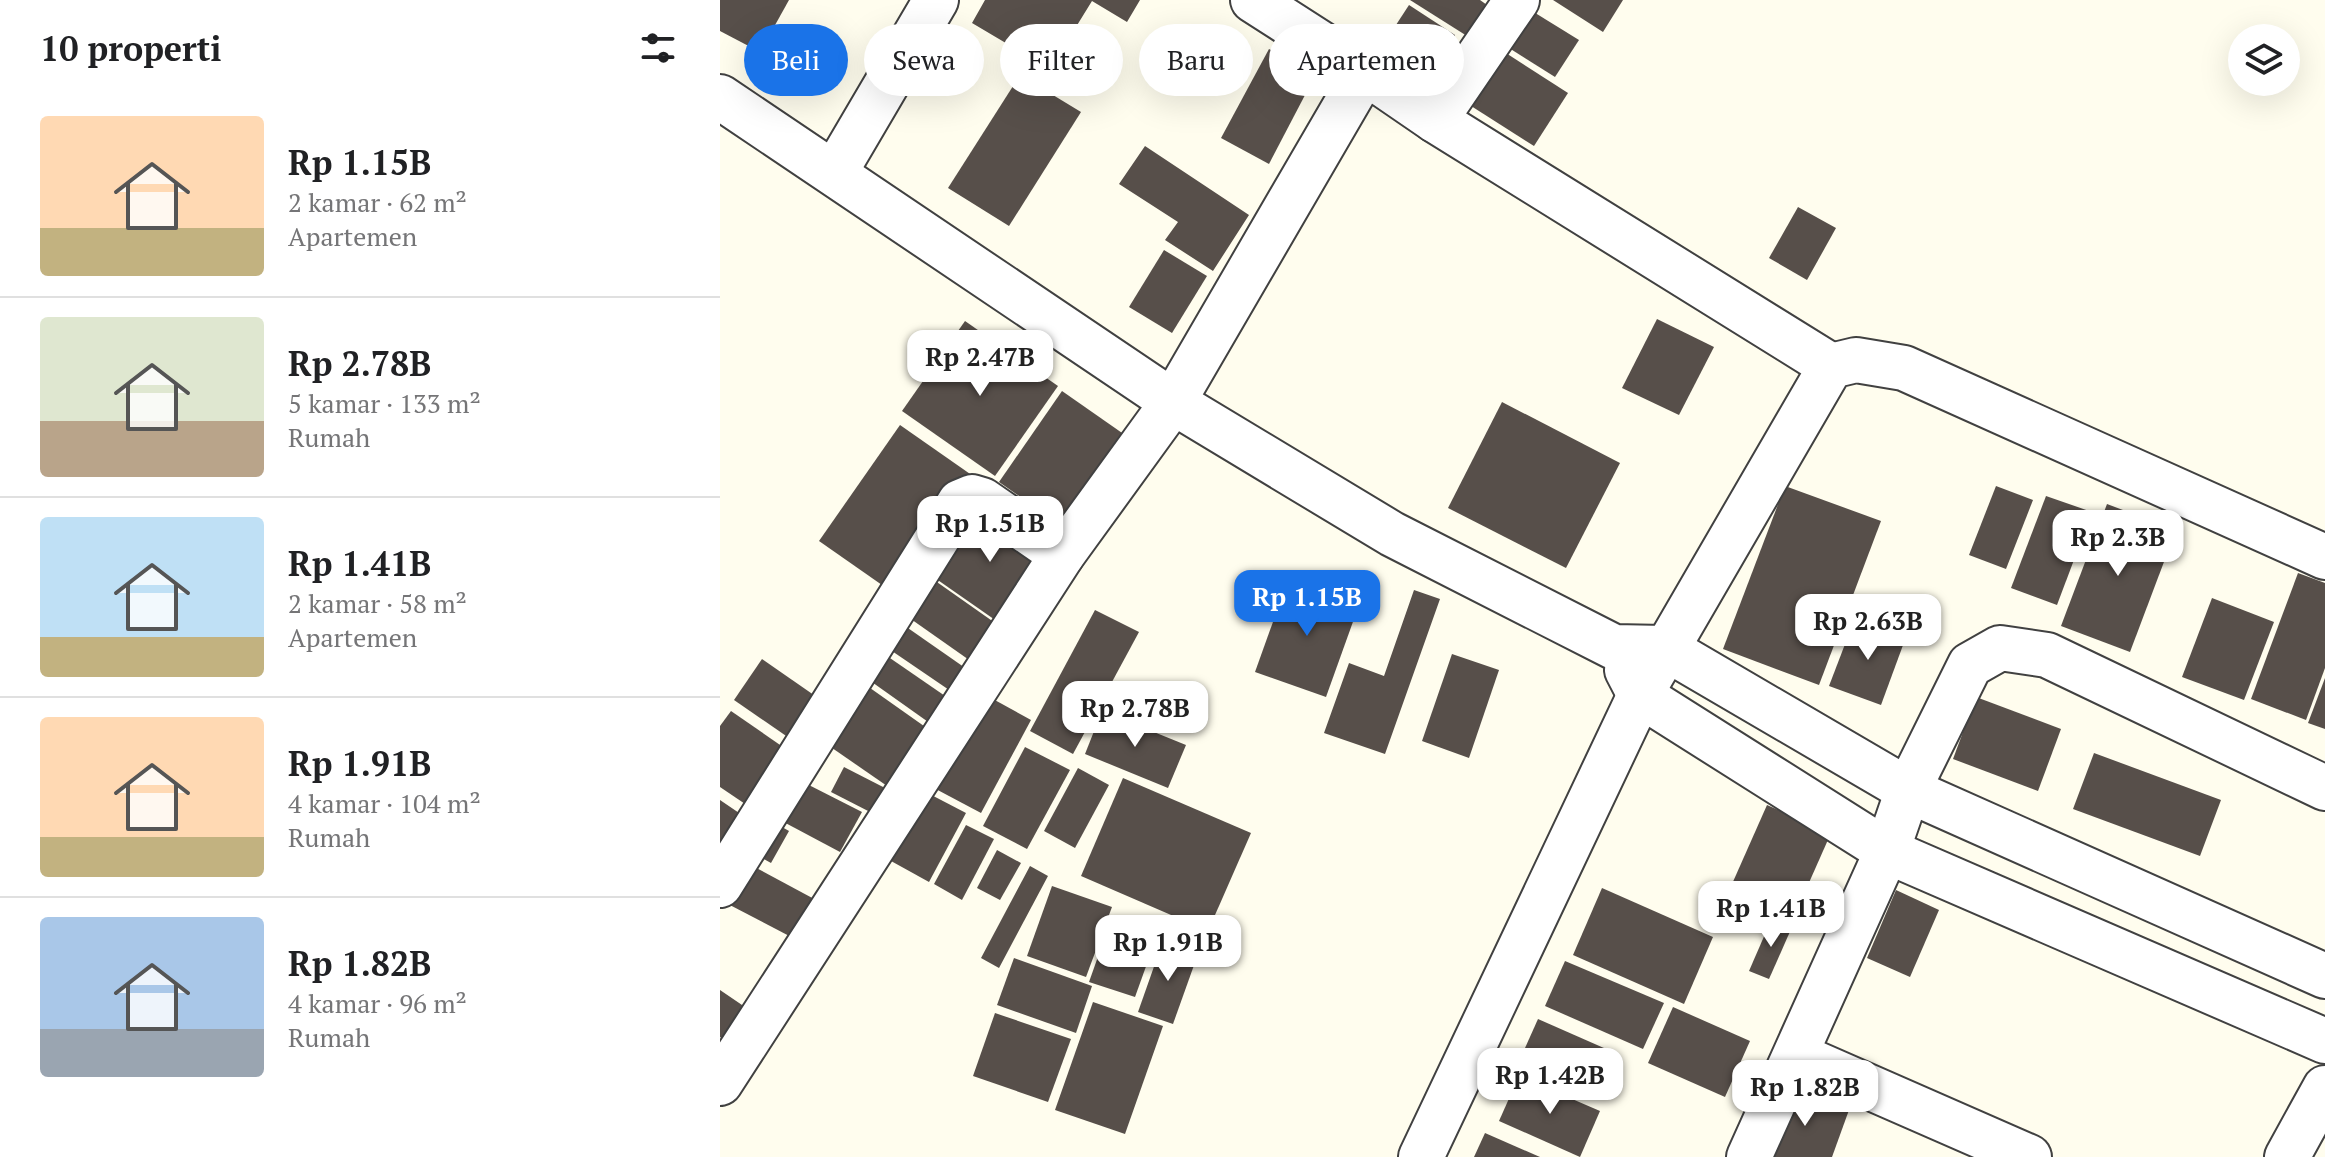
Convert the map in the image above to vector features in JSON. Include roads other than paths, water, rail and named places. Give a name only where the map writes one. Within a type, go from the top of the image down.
[{"type":"street","points":[[835,172],[936,0]]},
{"type":"street","points":[[1253,0],[1290,24]]},
{"type":"street","points":[[1435,120],[1517,0]]},
{"type":"street","points":[[720,1083],[1062,555],[1173,402],[1351,96]]},
{"type":"street","points":[[1400,96],[1831,366],[1856,360],[1904,368],[2325,557]]},
{"type":"street","points":[[720,97],[1173,402],[1392,534],[1614,647],[1665,648],[1908,790],[2325,976]]},
{"type":"street","points":[[1421,1157],[1640,695],[1831,366]]},
{"type":"street","points":[[720,885],[960,502],[972,497],[982,500],[1062,555]]},
{"type":"street","points":[[1614,647],[1640,695],[1887,851],[2325,1041]]},
{"type":"street","points":[[1749,1157],[1887,851],[1908,790],[1970,665],[2000,648],[2047,655],[2325,788]]},
{"type":"street","points":[[1796,1055],[2029,1157]]},
{"type":"street","points":[[2287,1157],[2325,1088]]}]
